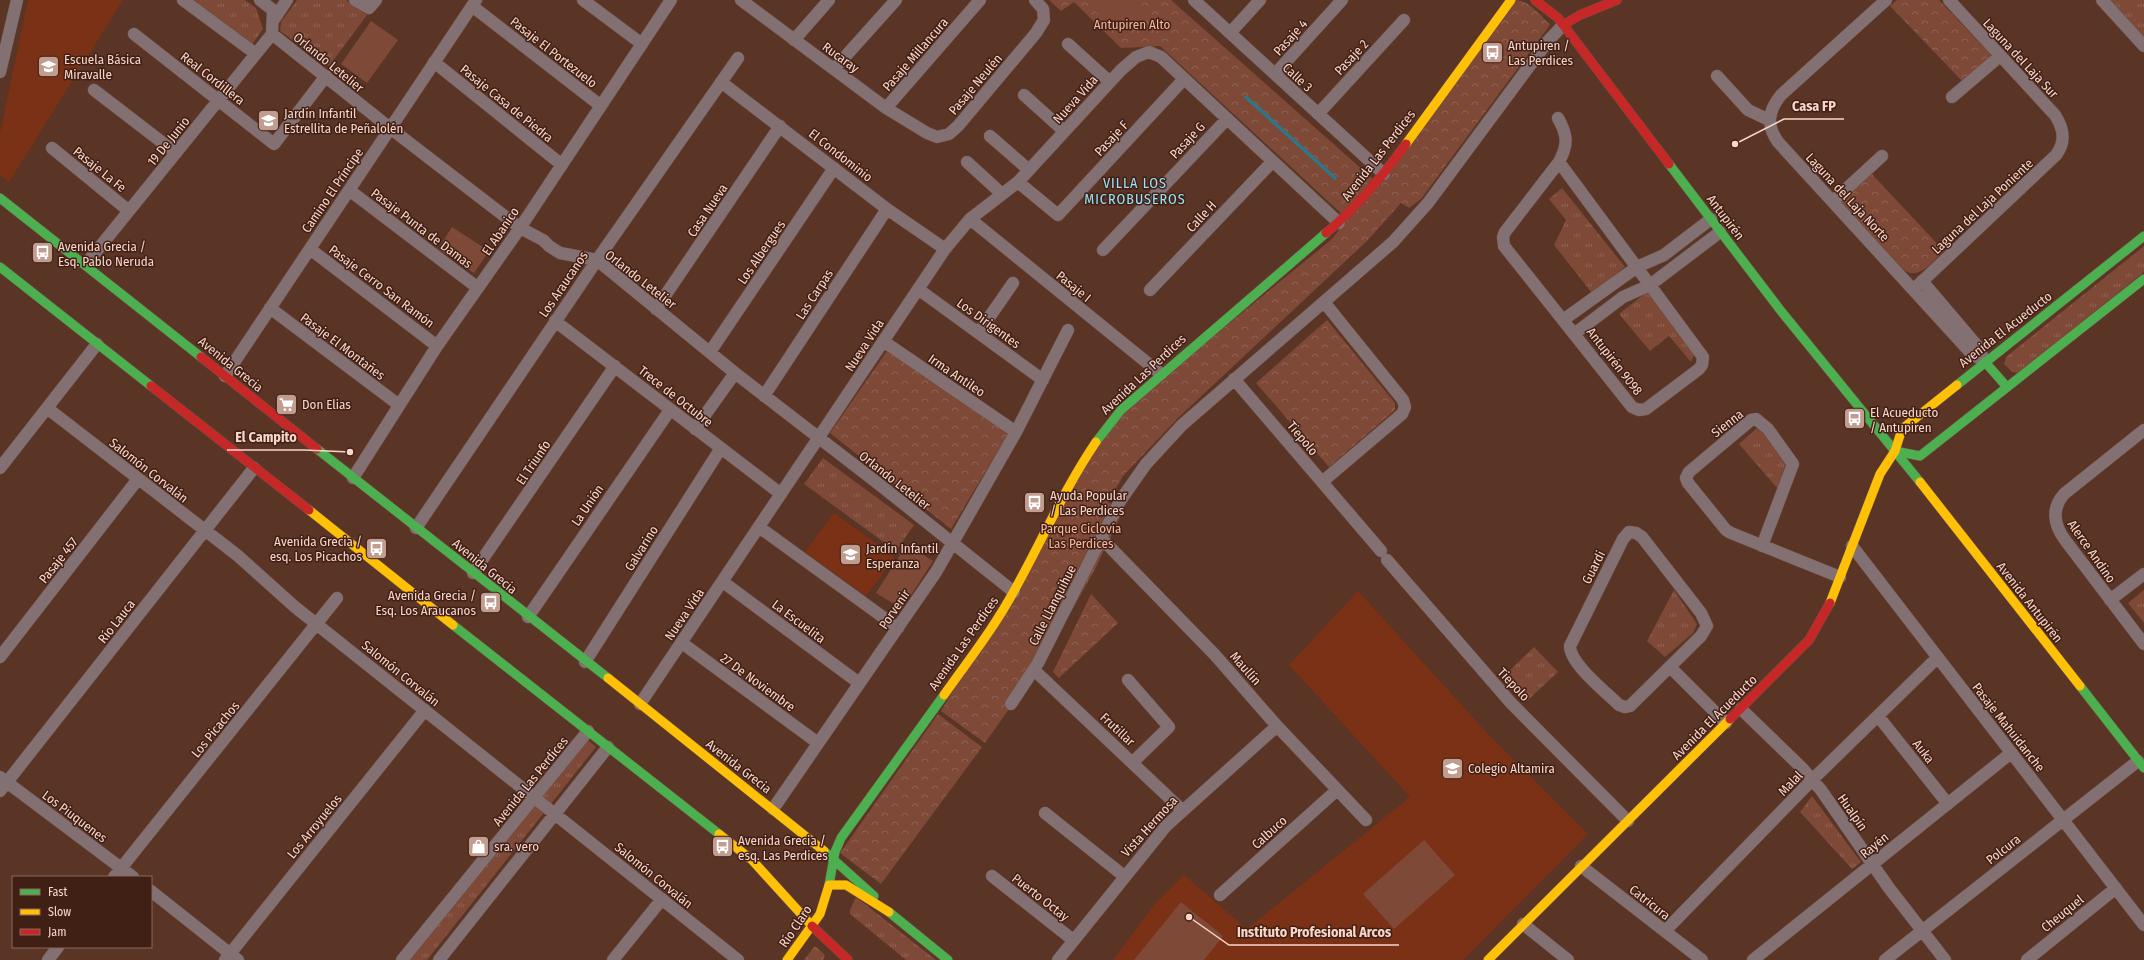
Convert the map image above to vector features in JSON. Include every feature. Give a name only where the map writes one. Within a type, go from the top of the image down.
[{"type":"street","points":[[0,72],[17,0]]},
{"type":"street","points":[[183,0],[256,54]]},
{"type":"street","points":[[260,0],[273,10],[272,34]]},
{"type":"street","points":[[273,21],[287,0]]},
{"type":"street","points":[[355,0],[372,4]]},
{"type":"street","points":[[583,0],[642,44]]},
{"type":"street","name":"El Abanico","points":[[353,478],[437,346],[520,228],[671,0]]},
{"type":"street","name":"Rucaray","points":[[742,0],[886,108],[926,134]]},
{"type":"street","points":[[794,40],[828,0]]},
{"type":"street","points":[[834,69],[896,0]]},
{"type":"street","name":"Pasaje Millancura","points":[[886,108],[980,0]]},
{"type":"street","name":"Pasaje Neulén","points":[[926,134],[937,137],[949,134],[958,126],[1036,33],[1044,20],[1043,9],[1035,0]]},
{"type":"street","name":"Calle 3","points":[[1194,0],[1384,174]]},
{"type":"street","points":[[1230,33],[1260,0]]},
{"type":"street","name":"Pasaje 4","points":[[1275,74],[1342,0]]},
{"type":"street","name":"Avenida Las Perdices","points":[[834,859],[838,844],[848,826],[996,622],[1014,592],[1088,450],[1121,410],[1161,374],[1339,223],[1364,199],[1384,174],[1511,0]]},
{"type":"street","name":"Antupirén","points":[[1535,0],[1552,12],[1563,25],[1796,330],[1895,451]]},
{"type":"street","points":[[1234,379],[1393,242],[1418,215],[1548,41],[1563,25],[1580,15],[1617,0]]},
{"type":"street","points":[[1717,76],[1748,110],[1769,120],[1773,106],[1781,95],[1886,0]]},
{"type":"street","name":"Laguna del Laja Sur","points":[[1949,0],[2055,115],[2061,125],[2063,140]]},
{"type":"street","points":[[2102,0],[2144,46]]},
{"type":"street","name":"Camino El Príncipe","points":[[225,376],[474,3]]},
{"type":"street","name":"Pasaje El Portezuelo","points":[[474,3],[600,106]]},
{"type":"street","name":"Pasaje 2","points":[[1318,114],[1404,20]]},
{"type":"street","name":"Real Cordillera","points":[[134,34],[274,144],[326,76]]},
{"type":"street","name":"19 De Junio","points":[[86,264],[272,34]]},
{"type":"street","name":"Orlando Letelier","points":[[272,34],[390,128],[520,228],[543,240],[560,253],[597,260],[735,373],[1014,592]]},
{"type":"street","points":[[1068,44],[1110,82]]},
{"type":"street","name":"Nueva Vida","points":[[640,704],[781,494],[820,439],[883,341],[945,249],[970,219],[1018,182],[1110,82],[1136,57],[1149,52],[1161,57],[1184,79]]},
{"type":"street","points":[[1952,97],[2000,56]]},
{"type":"street","name":"Los Araucanos","points":[[416,528],[555,321],[738,58]]},
{"type":"street","name":"Pasaje Casa de Piedra","points":[[434,62],[562,165]]},
{"type":"street","points":[[1184,79],[1339,223]]},
{"type":"street","name":"Pasaje F","points":[[1018,182],[1058,215],[1184,79]]},
{"type":"street","name":"El Condominio","points":[[721,82],[887,209],[945,249]]},
{"type":"street","points":[[94,90],[176,153]]},
{"type":"street","points":[[1024,95],[1064,131]]},
{"type":"street","points":[[1558,118],[1565,131],[1566,149],[1559,162],[1505,232],[1502,240],[1505,248],[1574,334]]},
{"type":"street","name":"Pasaje G","points":[[1103,250],[1227,119]]},
{"type":"street","name":"Laguna del Laja Norte","points":[[1769,120],[1770,130],[1778,142],[1833,201],[1918,285],[1971,353],[1985,362]]},
{"type":"street","name":"Casa Nueva","points":[[656,309],[780,126]]},
{"type":"street","points":[[990,136],[1029,170]]},
{"type":"street","name":"Laguna del Laja Poniente","points":[[1918,285],[2056,155],[2063,140]]},
{"type":"street","name":"Pasaje La Fe","points":[[52,148],[129,211]]},
{"type":"street","points":[[1833,201],[1882,156]]},
{"type":"street","points":[[968,162],[1002,194]]},
{"type":"street","name":"Calle H","points":[[1150,290],[1272,162]]},
{"type":"street","points":[[1559,162],[1650,285]]},
{"type":"street","name":"Los Albergues","points":[[710,352],[834,168]]},
{"type":"street","name":"Pasaje Punta de Damas","points":[[349,190],[478,288]]},
{"type":"street","name":"Avenida Grecia","points":[[0,198],[86,264],[353,478],[772,809],[834,859],[898,918],[948,960]]},
{"type":"street","name":"Las Carpas","points":[[764,396],[887,209]]},
{"type":"street","name":"Pasaje I","points":[[970,219],[1161,374]]},
{"type":"street","points":[[1563,320],[1636,267],[1664,255],[1711,219]]},
{"type":"street","name":"Antupirén 9098","points":[[1650,285],[1701,354],[1703,359],[1699,369],[1646,409],[1639,410],[1632,407],[1574,334],[1623,297],[1650,285],[1720,232]]},
{"type":"street","name":"Avenida El Acueducto","points":[[1488,960],[1581,866],[1741,709],[1816,632],[1827,610],[1880,474],[1895,451],[1902,429],[2144,236]]},
{"type":"street","name":"Pasaje Cerro San Ramón","points":[[310,248],[437,346]]},
{"type":"street","points":[[0,267],[752,860],[773,881],[812,926],[848,960]]},
{"type":"street","points":[[1895,451],[1920,456],[2144,279]]},
{"type":"street","points":[[979,332],[1013,283]]},
{"type":"street","name":"Los Dirigentes","points":[[918,289],[1043,380]]},
{"type":"street","points":[[1322,482],[1402,414],[1405,406],[1403,400],[1324,302]]},
{"type":"street","name":"Pasaje El Montañes","points":[[270,308],[399,406]]},
{"type":"street","name":"Trece de Octubre","points":[[555,321],[781,494]]},
{"type":"street","name":"Porvenir","points":[[772,809],[936,572],[1016,432],[1068,330]]},
{"type":"street","name":"Irma Antileo","points":[[883,341],[1016,432]]},
{"type":"street","points":[[0,468],[97,344]]},
{"type":"street","points":[[1985,362],[2007,387]]},
{"type":"street","name":"El Triunfo","points":[[473,573],[615,366]]},
{"type":"street","points":[[695,429],[735,373]]},
{"type":"street","name":"Tiepolo","points":[[1234,379],[1511,703],[1628,821]]},
{"type":"street","name":"Calle Llanquihue","points":[[1011,704],[1034,670],[1124,494],[1146,464],[1169,437],[1234,379]]},
{"type":"street","name":"Salomón Corvalán","points":[[47,408],[138,480],[237,555],[317,624],[738,960]]},
{"type":"street","name":"La Unión","points":[[528,617],[670,410]]},
{"type":"street","name":"Sienna","points":[[1762,546],[1793,464],[1768,429],[1756,419],[1751,420],[1689,472],[1686,478],[1688,483],[1726,530],[1762,546],[1840,577]]},
{"type":"street","name":"Alerce Andino","points":[[2144,430],[2070,489],[2060,499],[2055,512],[2056,524],[2062,535],[2144,644]]},
{"type":"street","name":"Galvarino","points":[[585,662],[721,448]]},
{"type":"street","name":"Avenida Antupirén","points":[[1895,451],[2141,764]]},
{"type":"street","name":"Río Lauca","points":[[2,784],[254,468]]},
{"type":"street","name":"Pasaje 457","points":[[0,657],[138,480]]},
{"type":"street","points":[[759,527],[898,628]]},
{"type":"street","name":"Guardi","points":[[1629,532],[1636,533],[1642,537],[1705,619],[1706,629],[1701,636],[1670,666],[1630,706],[1624,707],[1619,705],[1575,661],[1570,651],[1572,641],[1623,538],[1629,532]]},
{"type":"street","name":"Maullín","points":[[1101,538],[1220,659],[1277,726],[1366,820]]},
{"type":"street","name":"Pasaje Mahuidanche","points":[[1852,546],[2144,925]]},
{"type":"street","points":[[2110,600],[2144,574]]},
{"type":"street","name":"La Escuelita","points":[[723,582],[859,683]]},
{"type":"street","name":"Los Picachos","points":[[118,872],[337,598]]},
{"type":"street","name":"27 De Noviembre","points":[[682,643],[818,743]]},
{"type":"street","name":"Malal","points":[[1665,931],[1812,780],[1937,658]]},
{"type":"street","points":[[1670,666],[1726,723]]},
{"type":"street","name":"Frutillar","points":[[1034,670],[1182,810]]},
{"type":"street","points":[[1128,680],[1169,727],[1133,762]]},
{"type":"street","name":"Hualpín","points":[[1741,709],[1812,780],[1945,960]]},
{"type":"street","name":"Los Arroyuelos","points":[[231,958],[425,710]]},
{"type":"street","name":"Auka","points":[[1878,716],[1948,804]]},
{"type":"street","name":"Vista Hermosa","points":[[1058,960],[1124,876],[1166,826],[1277,726]]},
{"type":"street","name":"Avenida Las Perdices","points":[[402,960],[588,731]]},
{"type":"street","points":[[439,960],[608,747]]},
{"type":"street","name":"Rayén","points":[[1754,960],[2011,753]]},
{"type":"street","name":"Polcura","points":[[1885,960],[2063,820],[2141,764]]},
{"type":"street","name":"Los Piuquenes","points":[[2,784],[118,872],[130,876]]},
{"type":"street","name":"Calbuco","points":[[1220,895],[1337,790]]},
{"type":"street","points":[[1045,813],[1124,876]]},
{"type":"street","name":"Río Claro","points":[[788,960],[823,908],[834,859]]},
{"type":"street","name":"Catricura","points":[[1581,866],[1702,960]]},
{"type":"street","name":"Puerto Octay","points":[[992,876],[1073,940]]},
{"type":"street","points":[[829,885],[846,885],[898,918]]},
{"type":"street","name":"Cheuquel","points":[[2027,960],[2116,888]]},
{"type":"street","points":[[152,892],[231,958]]},
{"type":"street","points":[[613,960],[662,899]]},
{"type":"street","points":[[1523,924],[1568,960]]},
{"type":"street","points":[[48,960],[57,948]]},
{"type":"shaded area","name":"Escuela Básica Miravalle","points":[[28,0],[123,0],[9,182],[0,175],[0,133]]},
{"type":"shaded area","name":"Jardín Infantil Esperanza","points":[[834,513],[895,557],[866,596],[805,552]]},
{"type":"shaded area","name":"Colegio Altamira","points":[[1358,591],[1489,735],[1588,834],[1463,960],[1113,960],[1154,905],[1184,875],[1247,929],[1410,797],[1289,665]]},
{"type":"green space","points":[[188,0],[245,0],[256,8],[263,29],[251,46]]},
{"type":"green space","points":[[297,0],[346,0],[367,15],[329,66],[280,31],[281,22]]},
{"type":"green space","name":"Antupiren Alto","points":[[1049,0],[1171,0],[1373,179],[1343,215],[1160,46],[1121,48],[1074,2],[1061,11]]},
{"type":"green space","points":[[1094,0],[1124,0],[1142,16],[1122,37],[1089,5]]},
{"type":"green space","name":"Parque Ciclovía Las Perdices","points":[[1515,0],[1530,6],[1550,25],[1421,199],[1409,208],[1401,203],[1367,241],[1179,417],[1123,476],[1108,502],[1123,511],[1094,571],[1047,655],[985,743],[941,711],[1088,462],[1121,412],[1332,239]]},
{"type":"green space","points":[[1897,0],[1939,0],[1992,56],[1963,82],[1890,6]]},
{"type":"green space","points":[[2110,0],[2144,0],[2144,37]]},
{"type":"green space","points":[[371,21],[398,40],[367,83],[341,64]]},
{"type":"green space","points":[[1871,173],[1944,251],[1930,265],[1920,272],[1914,273],[1903,269],[1842,203],[1841,200]]},
{"type":"green space","points":[[1562,188],[1625,267],[1592,293],[1554,245],[1566,220],[1549,199]]},
{"type":"green space","points":[[452,227],[489,251],[474,273],[438,249]]},
{"type":"green space","points":[[2144,246],[2144,272],[2019,373],[2012,372],[2004,364],[2006,357]]},
{"type":"green space","points":[[1647,292],[1696,351],[1691,362],[1669,336],[1650,351],[1619,314]]},
{"type":"green space","points":[[1327,320],[1395,403],[1395,410],[1329,467],[1256,383]]},
{"type":"green space","points":[[889,348],[1008,434],[951,529],[830,433]]},
{"type":"green space","points":[[1757,428],[1768,432],[1786,463],[1778,489],[1739,444]]},
{"type":"green space","points":[[823,458],[914,525],[896,551],[804,484]]},
{"type":"green space","points":[[907,544],[933,561],[902,609],[876,593]]},
{"type":"green space","points":[[1674,590],[1697,624],[1693,633],[1665,657],[1647,641]]},
{"type":"green space","points":[[2144,590],[2144,623],[2128,603]]},
{"type":"green space","points":[[1091,594],[1118,623],[1059,678],[1053,672]]},
{"type":"green space","points":[[1534,647],[1558,672],[1527,701],[1503,677]]},
{"type":"green space","points":[[938,714],[982,747],[881,884],[840,853]]},
{"type":"green space","points":[[584,737],[596,747],[427,960],[409,960]]},
{"type":"green space","points":[[1812,796],[1861,862],[1852,869],[1800,812]]},
{"type":"green space","points":[[1424,840],[1455,875],[1394,929],[1363,894]]},
{"type":"green space","points":[[856,897],[936,960],[906,960],[850,914],[850,910]]},
{"type":"green space","points":[[1181,902],[1223,936],[1204,960],[1134,960]]},
{"type":"green space","points":[[815,946],[825,955],[823,960],[804,960]]},
{"type":"waterway","points":[[1246,97],[1335,178]]},
{"type":"traffic: fast","points":[[1669,164],[1781,311],[1920,482]]},
{"type":"traffic: fast","points":[[0,198],[201,357]]},
{"type":"traffic: fast","points":[[1096,442],[1121,410],[1326,233]]},
{"type":"traffic: fast","points":[[1957,385],[2144,236]]},
{"type":"traffic: fast","points":[[0,267],[151,386]]},
{"type":"traffic: fast","points":[[1895,451],[1920,456],[2144,279]]},
{"type":"traffic: fast","points":[[1985,362],[2007,387]]},
{"type":"traffic: fast","points":[[317,449],[608,678]]},
{"type":"traffic: fast","points":[[453,625],[719,834]]},
{"type":"traffic: fast","points":[[2080,686],[2144,768]]},
{"type":"traffic: fast","points":[[829,885],[835,852],[841,838],[944,695]]},
{"type":"traffic: fast","points":[[824,851],[874,896]]},
{"type":"traffic: fast","points":[[889,912],[948,960]]},
{"type":"traffic: slow","points":[[1406,144],[1511,0]]},
{"type":"traffic: slow","points":[[1830,603],[1880,474],[1895,451],[1902,429],[1957,385]]},
{"type":"traffic: slow","points":[[944,695],[1006,605],[1063,497],[1096,442]]},
{"type":"traffic: slow","points":[[1920,482],[2080,686]]},
{"type":"traffic: slow","points":[[309,510],[453,625]]},
{"type":"traffic: slow","points":[[608,678],[824,851]]},
{"type":"traffic: slow","points":[[1488,960],[1730,719]]},
{"type":"traffic: slow","points":[[719,834],[752,860],[812,926]]},
{"type":"traffic: slow","points":[[787,960],[820,914],[829,885],[846,885],[889,912]]},
{"type":"traffic: jam","points":[[1535,0],[1558,18],[1669,164]]},
{"type":"traffic: jam","points":[[1563,25],[1580,15],[1617,0]]},
{"type":"traffic: jam","points":[[1326,233],[1369,191],[1406,144]]},
{"type":"traffic: jam","points":[[201,357],[317,449]]},
{"type":"traffic: jam","points":[[151,386],[309,510]]},
{"type":"traffic: jam","points":[[1730,719],[1809,640],[1830,603]]},
{"type":"traffic: jam","points":[[812,926],[848,960]]},
{"type":"place","name":"Antupiren / Las Perdices","points":[[1492,52]]},
{"type":"place","name":"Escuela Básica Miravalle","points":[[48,66]]},
{"type":"place","name":"Jardín Infantil Estrellita de Peñalolén","points":[[269,120]]},
{"type":"place","name":"Casa FP","points":[[1735,144]]},
{"type":"place","name":"Avenida Grecia / Esq. Pablo Neruda","points":[[42,253]]},
{"type":"place","name":"Don Elias","points":[[286,404]]},
{"type":"place","name":"El Acueducto / Antupiren","points":[[1855,419]]},
{"type":"place","name":"El Campito","points":[[350,452]]},
{"type":"place","name":"Ayuda Popular / Las Perdices","points":[[1034,502]]},
{"type":"place","name":"Avenida Grecia / esq. Los Picachos","points":[[377,548]]},
{"type":"place","name":"Jardín Infantil Esperanza","points":[[850,555]]},
{"type":"place","name":"Avenida Grecia / Esq. Los Araucanos","points":[[491,602]]},
{"type":"place","name":"Colegio Altamira","points":[[1452,768]]},
{"type":"place","name":"sra. vero","points":[[479,846]]},
{"type":"place","name":"Avenida Grecia / esq. Las Perdices","points":[[723,847]]},
{"type":"place","name":"Instituto Profesional Arcos","points":[[1189,917]]},
{"type":"district","name":"VILLA LOS MICROBUSEROS","points":[[1135,192]]}]
